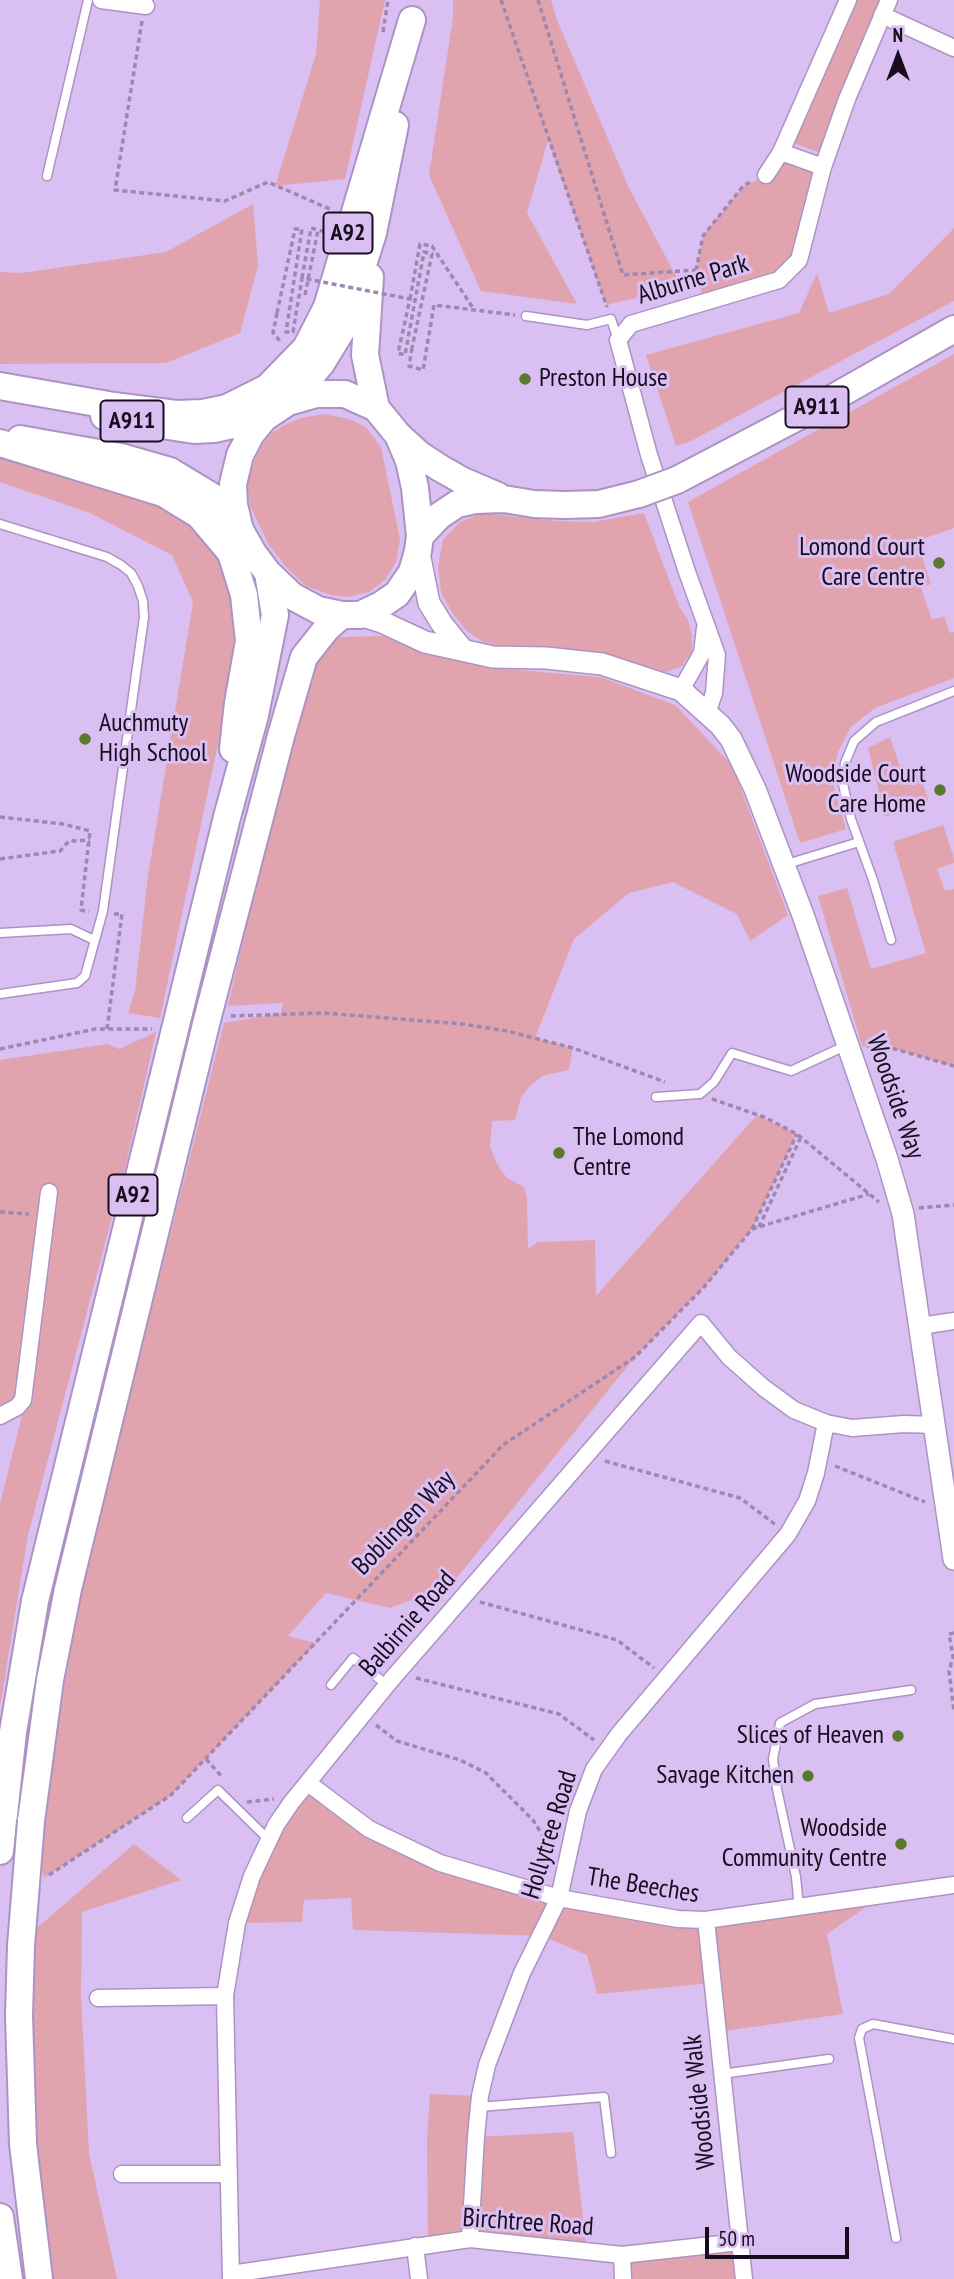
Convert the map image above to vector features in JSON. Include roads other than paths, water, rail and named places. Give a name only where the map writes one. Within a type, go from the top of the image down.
[{"type":"main road","name":"A92","points":[[351,615],[318,610],[292,596],[268,573],[240,530],[234,505],[233,484],[240,455],[251,434],[264,418],[288,402],[321,364],[344,328],[373,233],[388,163],[413,10]]},
{"type":"main road","name":"A92","points":[[0,386],[176,414],[203,413],[227,408],[267,388],[306,348],[327,307],[413,10]]},
{"type":"main road","name":"A92","points":[[373,233],[365,355],[376,408]]},
{"type":"main road","name":"A911","points":[[419,544],[439,516],[457,503],[504,499],[534,504],[599,504],[677,481],[814,408],[954,328]]},
{"type":"main road","name":"A911","points":[[0,393],[116,418],[183,429],[214,429],[264,418]]},
{"type":"main road","name":"A92","points":[[39,2279],[23,2132],[19,2016],[31,1821],[50,1680],[68,1589],[207,1020],[304,657],[327,628],[351,615],[381,605],[397,594],[412,572],[419,544],[415,488],[409,461],[398,435],[376,408],[345,394],[316,394],[288,402]]},
{"type":"main road","name":"A911","points":[[0,434],[121,457],[170,471],[213,498],[240,530]]},
{"type":"main road","name":"A911","points":[[398,435],[440,468],[504,499]]},
{"type":"main road","name":"A92","points":[[0,443],[163,493],[199,515],[231,552],[244,596],[249,641],[238,703],[227,817]]},
{"type":"main road","name":"A92","points":[[0,1851],[13,1732],[35,1601],[227,817],[256,715],[275,615],[268,573]]},
{"type":"main road","points":[[0,2217],[9,2279]]},
{"type":"street","points":[[101,0],[146,6]]},
{"type":"street","points":[[766,175],[781,152],[848,0]]},
{"type":"street","name":"Alburne Park","points":[[707,714],[714,693],[718,655],[687,572],[649,455],[618,340],[631,324],[779,280],[799,260],[823,167],[847,99],[889,0]]},
{"type":"street","points":[[882,15],[954,48]]},
{"type":"street","points":[[781,152],[823,167]]},
{"type":"street","points":[[419,544],[429,603],[463,650]]},
{"type":"street","points":[[351,615],[382,622],[425,642],[494,657],[546,658],[602,664],[681,690]]},
{"type":"street","name":"Alburne Park","points":[[681,690],[702,653],[705,621]]},
{"type":"street","name":"Woodside Way","points":[[681,690],[731,739],[743,760],[784,864],[848,1044],[903,1214],[954,1559]]},
{"type":"street","points":[[0,1416],[23,1401],[49,1192]]},
{"type":"street","points":[[921,1326],[954,1321]]},
{"type":"street","name":"Balbirnie Road","points":[[231,2276],[225,1996],[237,1923],[252,1875],[268,1839],[297,1796],[392,1679],[701,1323],[729,1357],[764,1388],[794,1410],[826,1423]]},
{"type":"street","points":[[826,1423],[852,1428],[904,1424],[936,1425]]},
{"type":"street","name":"Hollytree Road","points":[[470,2239],[479,2107],[487,2065],[509,2004],[559,1898],[578,1811],[594,1769],[788,1534],[807,1501],[826,1423]]},
{"type":"street","name":"The Beeches","points":[[308,1783],[369,1829],[440,1863],[559,1898],[678,1919],[706,1920],[954,1885]]},
{"type":"street","name":"Woodside Walk","points":[[706,1920],[744,2279]]},
{"type":"street","points":[[98,1998],[225,1996]]},
{"type":"street","points":[[122,2174],[228,2174]]},
{"type":"street","name":"Birchtree Road","points":[[231,2276],[470,2239],[622,2255],[739,2242]]},
{"type":"street","points":[[415,2246],[419,2279]]},
{"type":"street","points":[[622,2255],[623,2279]]},
{"type":"lane","points":[[47,176],[88,0]]},
{"type":"lane","points":[[526,316],[587,325],[611,319],[618,340]]},
{"type":"lane","points":[[0,524],[107,557],[131,573],[144,601],[103,911],[94,940],[92,959],[85,976],[77,983],[0,994]]},
{"type":"lane","points":[[891,940],[851,819],[843,774],[848,751],[864,730],[893,714],[954,691]]},
{"type":"lane","points":[[784,864],[859,842]]},
{"type":"lane","points":[[0,933],[71,929],[94,940]]},
{"type":"lane","points":[[656,1097],[700,1094],[713,1082],[732,1053],[791,1071],[848,1044]]},
{"type":"lane","points":[[331,1685],[353,1658],[392,1679]]},
{"type":"lane","points":[[799,1908],[796,1877],[773,1759],[780,1723],[815,1704],[911,1690]]},
{"type":"lane","points":[[187,1818],[218,1790],[268,1839]]},
{"type":"lane","points":[[896,2238],[859,2038],[862,2029],[873,2024],[954,2039]]},
{"type":"lane","points":[[722,2074],[830,2059]]},
{"type":"lane","points":[[479,2107],[604,2097],[611,2153]]},
{"type":"place","name":"Preston House","points":[[525,379]]},
{"type":"place","name":"Lomond Court Care Centre","points":[[939,563]]},
{"type":"place","name":"Auchmuty High School","points":[[85,739]]},
{"type":"place","name":"Woodside Court Care Home","points":[[940,790]]},
{"type":"place","name":"The Lomond Centre","points":[[559,1153]]},
{"type":"place","name":"Slices of Heaven","points":[[898,1736]]},
{"type":"place","name":"Savage Kitchen","points":[[808,1776]]},
{"type":"place","name":"Woodside Community Centre","points":[[901,1844]]}]
